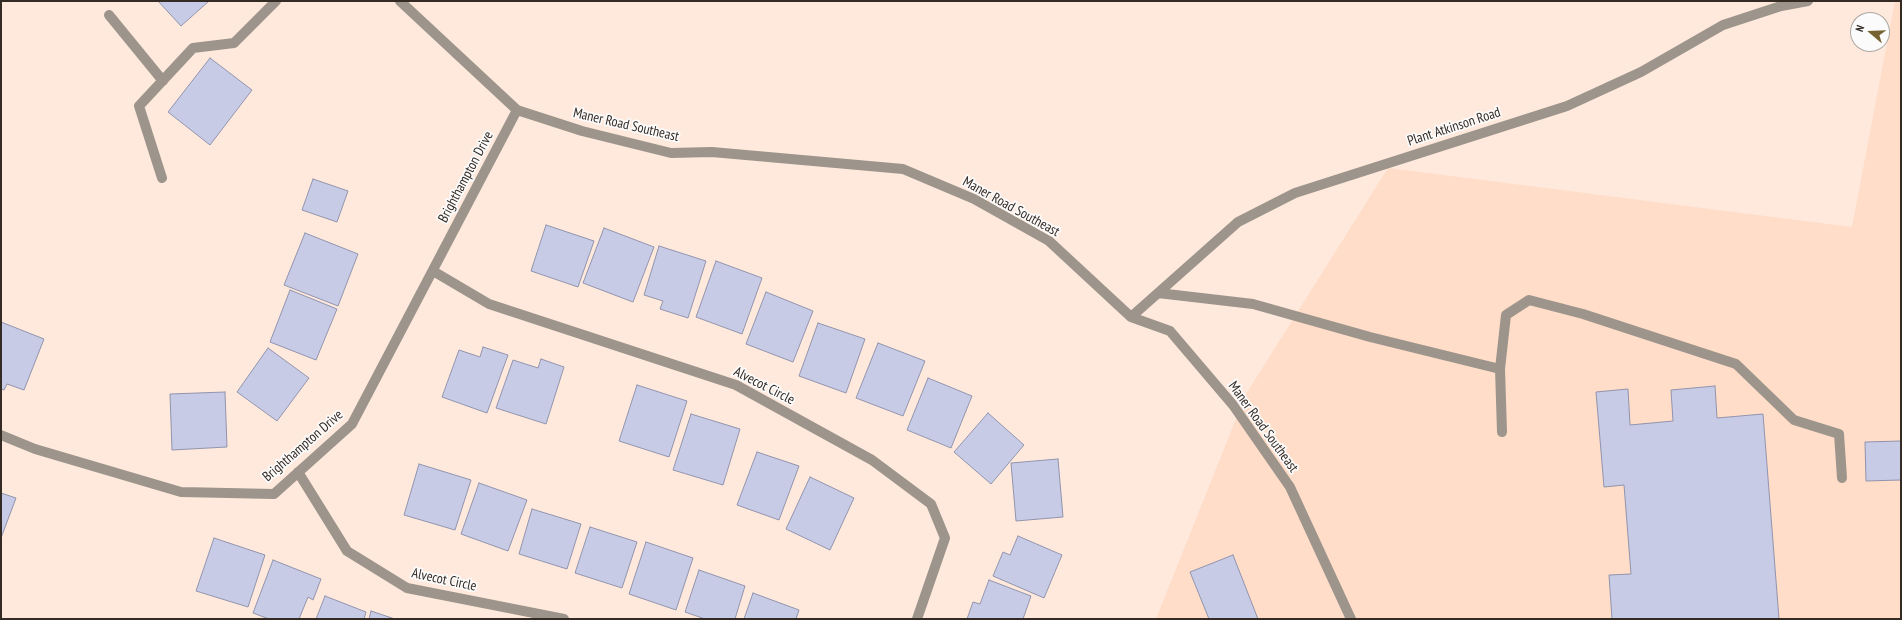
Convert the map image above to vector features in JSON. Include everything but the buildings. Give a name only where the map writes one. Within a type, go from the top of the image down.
[{"type":"street","points":[[162,178],[139,106],[193,48],[234,43],[276,1]]},
{"type":"street","name":"Maner Road Southeast","points":[[400,1],[517,110],[582,131],[671,154],[712,152],[903,170],[974,199],[1048,241],[1131,317],[1170,331],[1233,405],[1290,487],[1351,619]]},
{"type":"street","name":"Plant Atkinson Road","points":[[1131,317],[1238,222],[1295,193],[1567,106],[1641,72],[1723,25],[1781,6],[1808,1]]},
{"type":"street","points":[[109,16],[163,81]]},
{"type":"street","name":"Brighthampton Drive","points":[[1,436],[35,448],[181,492],[274,494],[352,424],[517,110]]},
{"type":"street","name":"Alvecot Circle","points":[[433,271],[489,304],[736,385],[872,460],[931,504],[945,538],[917,619]]},
{"type":"street","points":[[1158,293],[1253,304],[1370,337],[1500,368]]},
{"type":"street","points":[[1502,432],[1500,368],[1506,315],[1529,300],[1583,314],[1736,364],[1794,420],[1839,434],[1842,478]]},
{"type":"street","name":"Alvecot Circle","points":[[298,472],[347,551],[407,588],[564,619]]},
{"type":"shaded area","points":[[1895,1],[1901,1],[1901,619],[1156,619],[1246,394],[1388,168],[1852,227],[1885,52],[1890,52],[1890,27]]}]
